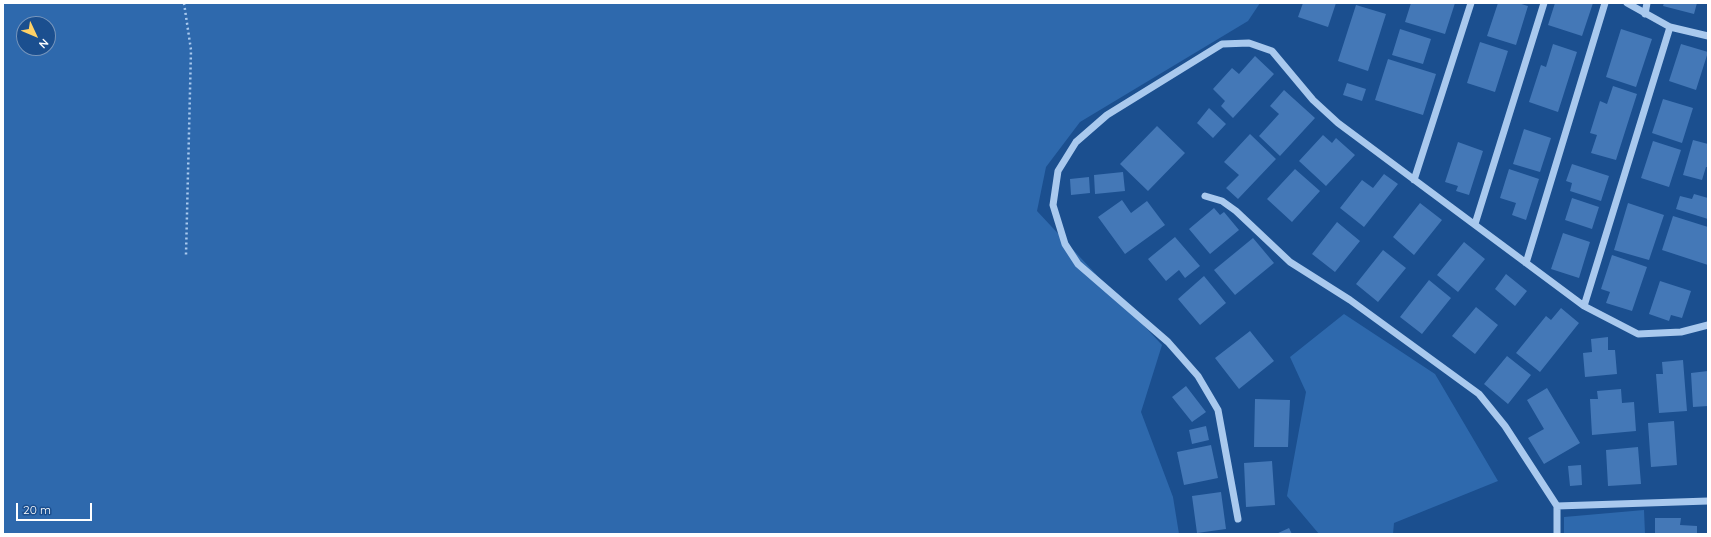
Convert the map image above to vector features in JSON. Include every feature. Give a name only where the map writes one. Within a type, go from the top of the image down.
[{"type":"street","points":[[1414,180],[1470,3]]},
{"type":"street","points":[[1475,224],[1544,3]]},
{"type":"street","points":[[1526,263],[1606,3]]},
{"type":"street","points":[[1627,3],[1670,27],[1708,36]]},
{"type":"street","points":[[1645,14],[1647,3]]},
{"type":"street","points":[[1584,306],[1670,27]]},
{"type":"street","points":[[1238,519],[1218,410],[1198,376],[1168,342],[1078,264],[1064,244],[1053,205],[1058,171],[1076,142],[1108,115],[1222,44],[1249,43],[1272,51],[1313,100],[1338,123],[1584,306],[1638,334],[1681,332],[1708,325]]},
{"type":"street","points":[[1205,196],[1222,201],[1236,211],[1290,262],[1350,300],[1479,394],[1505,426],[1557,506],[1557,534]]},
{"type":"street","points":[[1557,506],[1708,501]]},
{"type":"path","points":[[184,3],[191,50],[186,255]]},
{"type":"shaded area","points":[[3,3],[1260,3],[1248,21],[1080,122],[1046,167],[1037,211],[1162,345],[1141,412],[1173,497],[1179,534],[3,534]]},
{"type":"shaded area","points":[[1344,314],[1435,374],[1498,481],[1394,523],[1393,534],[1319,534],[1287,496],[1306,392],[1290,357]]},
{"type":"shaded area","points":[[1644,510],[1645,534],[1564,534],[1564,517]]},
{"type":"building","points":[[1303,3],[1336,3],[1328,27],[1298,17]]},
{"type":"building","points":[[1411,3],[1455,3],[1445,34],[1405,22]]},
{"type":"building","points":[[1498,3],[1518,3],[1528,6],[1516,45],[1487,36]]},
{"type":"building","points":[[1555,3],[1593,3],[1582,36],[1548,25]]},
{"type":"building","points":[[1664,3],[1697,3],[1694,14],[1663,6]]},
{"type":"building","points":[[1356,5],[1386,14],[1368,71],[1338,61]]},
{"type":"building","points":[[1400,29],[1431,39],[1423,64],[1392,55]]},
{"type":"building","points":[[1621,29],[1652,39],[1636,87],[1606,77]]},
{"type":"building","points":[[1480,42],[1508,51],[1495,92],[1467,83]]},
{"type":"building","points":[[1553,44],[1577,52],[1558,112],[1529,102],[1541,65],[1546,67]]},
{"type":"building","points":[[1681,44],[1708,52],[1696,90],[1669,81]]},
{"type":"building","points":[[1255,56],[1274,74],[1233,118],[1221,106],[1225,101],[1213,89],[1232,68],[1239,74]]},
{"type":"building","points":[[1388,59],[1436,74],[1423,115],[1375,100]]},
{"type":"building","points":[[1347,83],[1366,89],[1362,101],[1343,95]]},
{"type":"building","points":[[1613,86],[1637,94],[1616,160],[1591,153],[1597,135],[1590,133],[1600,101],[1607,104]]},
{"type":"building","points":[[1284,90],[1315,118],[1280,156],[1259,136],[1279,114],[1270,106]]},
{"type":"building","points":[[1663,99],[1693,108],[1682,143],[1652,133]]},
{"type":"building","points":[[1209,108],[1226,124],[1213,138],[1197,123]]},
{"type":"building","points":[[1157,126],[1185,153],[1148,191],[1120,164]]},
{"type":"building","points":[[1524,129],[1551,138],[1540,172],[1513,164]]},
{"type":"building","points":[[1250,134],[1276,159],[1238,199],[1226,188],[1239,175],[1224,162]]},
{"type":"building","points":[[1323,135],[1332,143],[1336,138],[1355,155],[1326,186],[1299,161]]},
{"type":"building","points":[[1693,140],[1708,144],[1708,167],[1706,167],[1702,180],[1683,175]]},
{"type":"building","points":[[1653,141],[1681,150],[1669,187],[1641,178]]},
{"type":"building","points":[[1458,142],[1483,151],[1469,195],[1456,191],[1458,186],[1445,182]]},
{"type":"building","points":[[1572,164],[1609,176],[1601,201],[1570,191],[1572,183],[1566,181]]},
{"type":"building","points":[[1295,169],[1320,191],[1292,222],[1267,199]]},
{"type":"building","points":[[1509,169],[1539,179],[1526,220],[1512,215],[1516,203],[1500,198]]},
{"type":"building","points":[[1123,172],[1125,191],[1095,194],[1094,175]]},
{"type":"building","points":[[1384,174],[1398,184],[1364,227],[1340,208],[1362,180],[1373,188]]},
{"type":"building","points":[[1089,177],[1090,193],[1071,195],[1070,179]]},
{"type":"building","points":[[1694,194],[1708,198],[1708,219],[1676,209],[1680,196],[1692,199]]},
{"type":"building","points":[[1572,198],[1599,207],[1592,229],[1565,220]]},
{"type":"building","points":[[1122,200],[1131,213],[1147,201],[1165,225],[1125,254],[1098,217]]},
{"type":"building","points":[[1420,203],[1442,220],[1414,255],[1393,237]]},
{"type":"building","points":[[1628,203],[1664,215],[1649,260],[1614,250]]},
{"type":"building","points":[[1214,208],[1220,215],[1224,212],[1239,230],[1210,254],[1189,229]]},
{"type":"building","points":[[1673,216],[1708,227],[1708,265],[1662,250]]},
{"type":"building","points":[[1337,222],[1360,241],[1335,272],[1312,254]]},
{"type":"building","points":[[1563,233],[1590,242],[1579,278],[1551,269]]},
{"type":"building","points":[[1175,237],[1200,266],[1185,278],[1179,270],[1166,281],[1148,259]]},
{"type":"building","points":[[1253,238],[1274,263],[1235,295],[1214,270]]},
{"type":"building","points":[[1464,242],[1485,259],[1458,292],[1437,275]]},
{"type":"building","points":[[1383,250],[1406,268],[1378,302],[1356,284]]},
{"type":"building","points":[[1612,255],[1647,267],[1632,311],[1606,303],[1610,292],[1601,289]]},
{"type":"building","points":[[1506,274],[1527,291],[1515,306],[1495,289]]},
{"type":"building","points":[[1204,276],[1226,303],[1200,325],[1178,299]]},
{"type":"building","points":[[1429,280],[1451,298],[1422,334],[1400,317]]},
{"type":"building","points":[[1660,281],[1691,291],[1682,318],[1671,315],[1669,321],[1649,314]]},
{"type":"building","points":[[1476,307],[1498,325],[1475,354],[1452,336]]},
{"type":"building","points":[[1561,308],[1579,323],[1540,372],[1516,353],[1546,316],[1551,320]]},
{"type":"building","points":[[1250,331],[1274,361],[1239,389],[1215,358]]},
{"type":"building","points":[[1608,337],[1608,350],[1615,350],[1617,374],[1585,377],[1583,353],[1592,352],[1591,339]]},
{"type":"building","points":[[1507,356],[1531,375],[1508,404],[1484,384]]},
{"type":"building","points":[[1683,360],[1687,411],[1659,413],[1656,374],[1663,374],[1662,362]]},
{"type":"building","points":[[1708,371],[1708,406],[1693,407],[1691,373]]},
{"type":"building","points":[[1186,386],[1206,412],[1192,422],[1172,397]]},
{"type":"building","points":[[1547,388],[1580,443],[1544,464],[1528,438],[1544,429],[1527,400]]},
{"type":"building","points":[[1621,389],[1622,403],[1634,402],[1636,431],[1592,435],[1590,399],[1598,399],[1597,391]]},
{"type":"building","points":[[1255,399],[1290,400],[1288,447],[1254,447]]},
{"type":"building","points":[[1674,421],[1677,465],[1651,467],[1648,423]]},
{"type":"building","points":[[1206,426],[1209,440],[1192,444],[1189,430]]},
{"type":"building","points":[[1211,445],[1218,478],[1184,485],[1177,452]]},
{"type":"building","points":[[1638,447],[1641,484],[1608,486],[1606,450]]},
{"type":"building","points":[[1272,461],[1275,505],[1246,507],[1244,463]]},
{"type":"building","points":[[1581,465],[1582,485],[1570,486],[1568,466]]},
{"type":"building","points":[[1221,492],[1226,529],[1197,533],[1192,496]]},
{"type":"building","points":[[1655,518],[1681,518],[1680,525],[1697,526],[1697,534],[1655,534]]},
{"type":"building","points":[[1289,528],[1292,534],[1276,534]]}]
